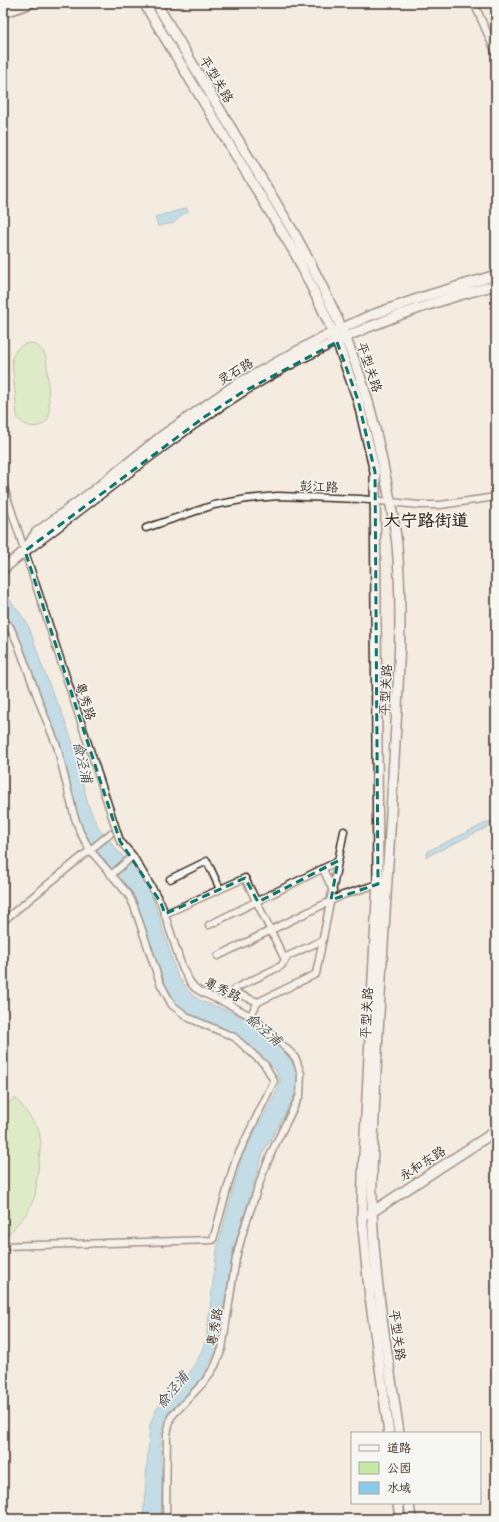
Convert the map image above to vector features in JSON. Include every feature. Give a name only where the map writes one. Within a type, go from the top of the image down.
[{"type":"main road","points":[[3,12],[30,3]]},
{"type":"street","name":"平型关路","points":[[144,3],[296,255],[337,331]]},
{"type":"street","name":"平型关路","points":[[156,3],[312,265],[337,331],[366,394],[378,438],[391,503],[397,543],[401,633],[379,1010],[372,1212],[379,1293],[399,1432]]},
{"type":"street","points":[[474,3],[496,53]]},
{"type":"street","name":"灵石路","points":[[25,551],[36,533],[92,492],[162,436],[234,386],[267,367],[369,316],[423,297],[496,275]]},
{"type":"street","name":"灵石路","points":[[3,569],[203,418],[280,370],[370,326],[422,307],[496,285]]},
{"type":"street","name":"平型关路","points":[[341,340],[358,400],[375,472],[378,884],[362,1217],[370,1297],[389,1432]]},
{"type":"street","name":"粤秀路","points":[[3,485],[120,841],[133,856],[161,903],[182,967],[190,982],[203,994],[228,1004],[250,1016],[264,1027],[296,1060],[302,1074],[302,1088],[297,1103],[273,1149],[263,1173],[243,1232],[236,1258],[224,1341],[219,1358],[205,1381],[175,1412],[169,1421],[167,1434],[166,1519]]},
{"type":"street","name":"彭江路","points":[[146,528],[214,505],[247,499],[278,496],[419,505],[440,505],[496,497]]},
{"type":"street","points":[[3,619],[10,627],[18,644],[57,746],[74,815],[80,832],[111,875],[128,894],[134,906],[160,983],[172,1005],[189,1018],[234,1037],[265,1064],[274,1080],[235,1161],[212,1240],[3,1246]]},
{"type":"street","points":[[250,1016],[258,1002],[316,974],[344,831]]},
{"type":"street","points":[[3,921],[110,834]]},
{"type":"street","points":[[111,875],[133,856]]},
{"type":"street","points":[[170,879],[207,861],[220,889]]},
{"type":"street","points":[[209,925],[338,862]]},
{"type":"street","points":[[322,869],[333,891]]},
{"type":"street","points":[[165,914],[245,878],[285,960]]},
{"type":"street","points":[[218,956],[342,895],[378,884]]},
{"type":"street","points":[[228,1004],[234,989],[281,966],[288,956],[323,940]]},
{"type":"street","points":[[233,992],[258,1002]]},
{"type":"street","name":"永和东路","points":[[362,1217],[496,1131]]},
{"type":"street","points":[[398,1504],[400,1519]]},
{"type":"street","points":[[409,1504],[411,1519]]},
{"type":"highlighted area","points":[[337,342],[358,400],[375,472],[378,884],[331,900],[338,861],[258,902],[245,878],[165,914],[161,903],[120,841],[25,551],[203,418],[241,393]]},
{"type":"green space","points":[[30,343],[40,348],[46,357],[49,396],[49,416],[43,424],[34,427],[25,424],[17,417],[12,359],[18,348]]},
{"type":"green space","points":[[16,1098],[38,1128],[41,1142],[35,1196],[27,1213],[3,1239],[3,1106]]},
{"type":"water","points":[[187,208],[188,212],[182,215],[174,223],[158,226],[155,217]]},
{"type":"water","points":[[3,591],[29,627],[42,666],[62,713],[76,752],[88,805],[99,829],[146,883],[152,894],[177,975],[191,994],[201,1001],[237,1014],[253,1024],[289,1056],[295,1067],[297,1078],[293,1099],[263,1153],[233,1250],[223,1310],[220,1343],[201,1379],[166,1415],[160,1440],[162,1444],[160,1445],[160,1449],[163,1452],[160,1456],[162,1477],[161,1519],[143,1519],[150,1425],[156,1410],[164,1399],[189,1374],[200,1355],[206,1340],[217,1249],[242,1156],[279,1087],[280,1080],[275,1069],[237,1035],[191,1015],[176,1004],[168,993],[133,894],[85,837],[80,826],[71,789],[8,621],[3,615]]},
{"type":"water","points":[[496,819],[496,823],[426,857],[428,851]]},
{"type":"district","name":"大宁路街道","points":[[426,520]]},
{"type":"water label","name":"俞泾浦","points":[[83,762]]},
{"type":"water label","name":"俞泾浦","points":[[264,1029]]},
{"type":"water label","name":"俞泾浦","points":[[172,1390]]}]
